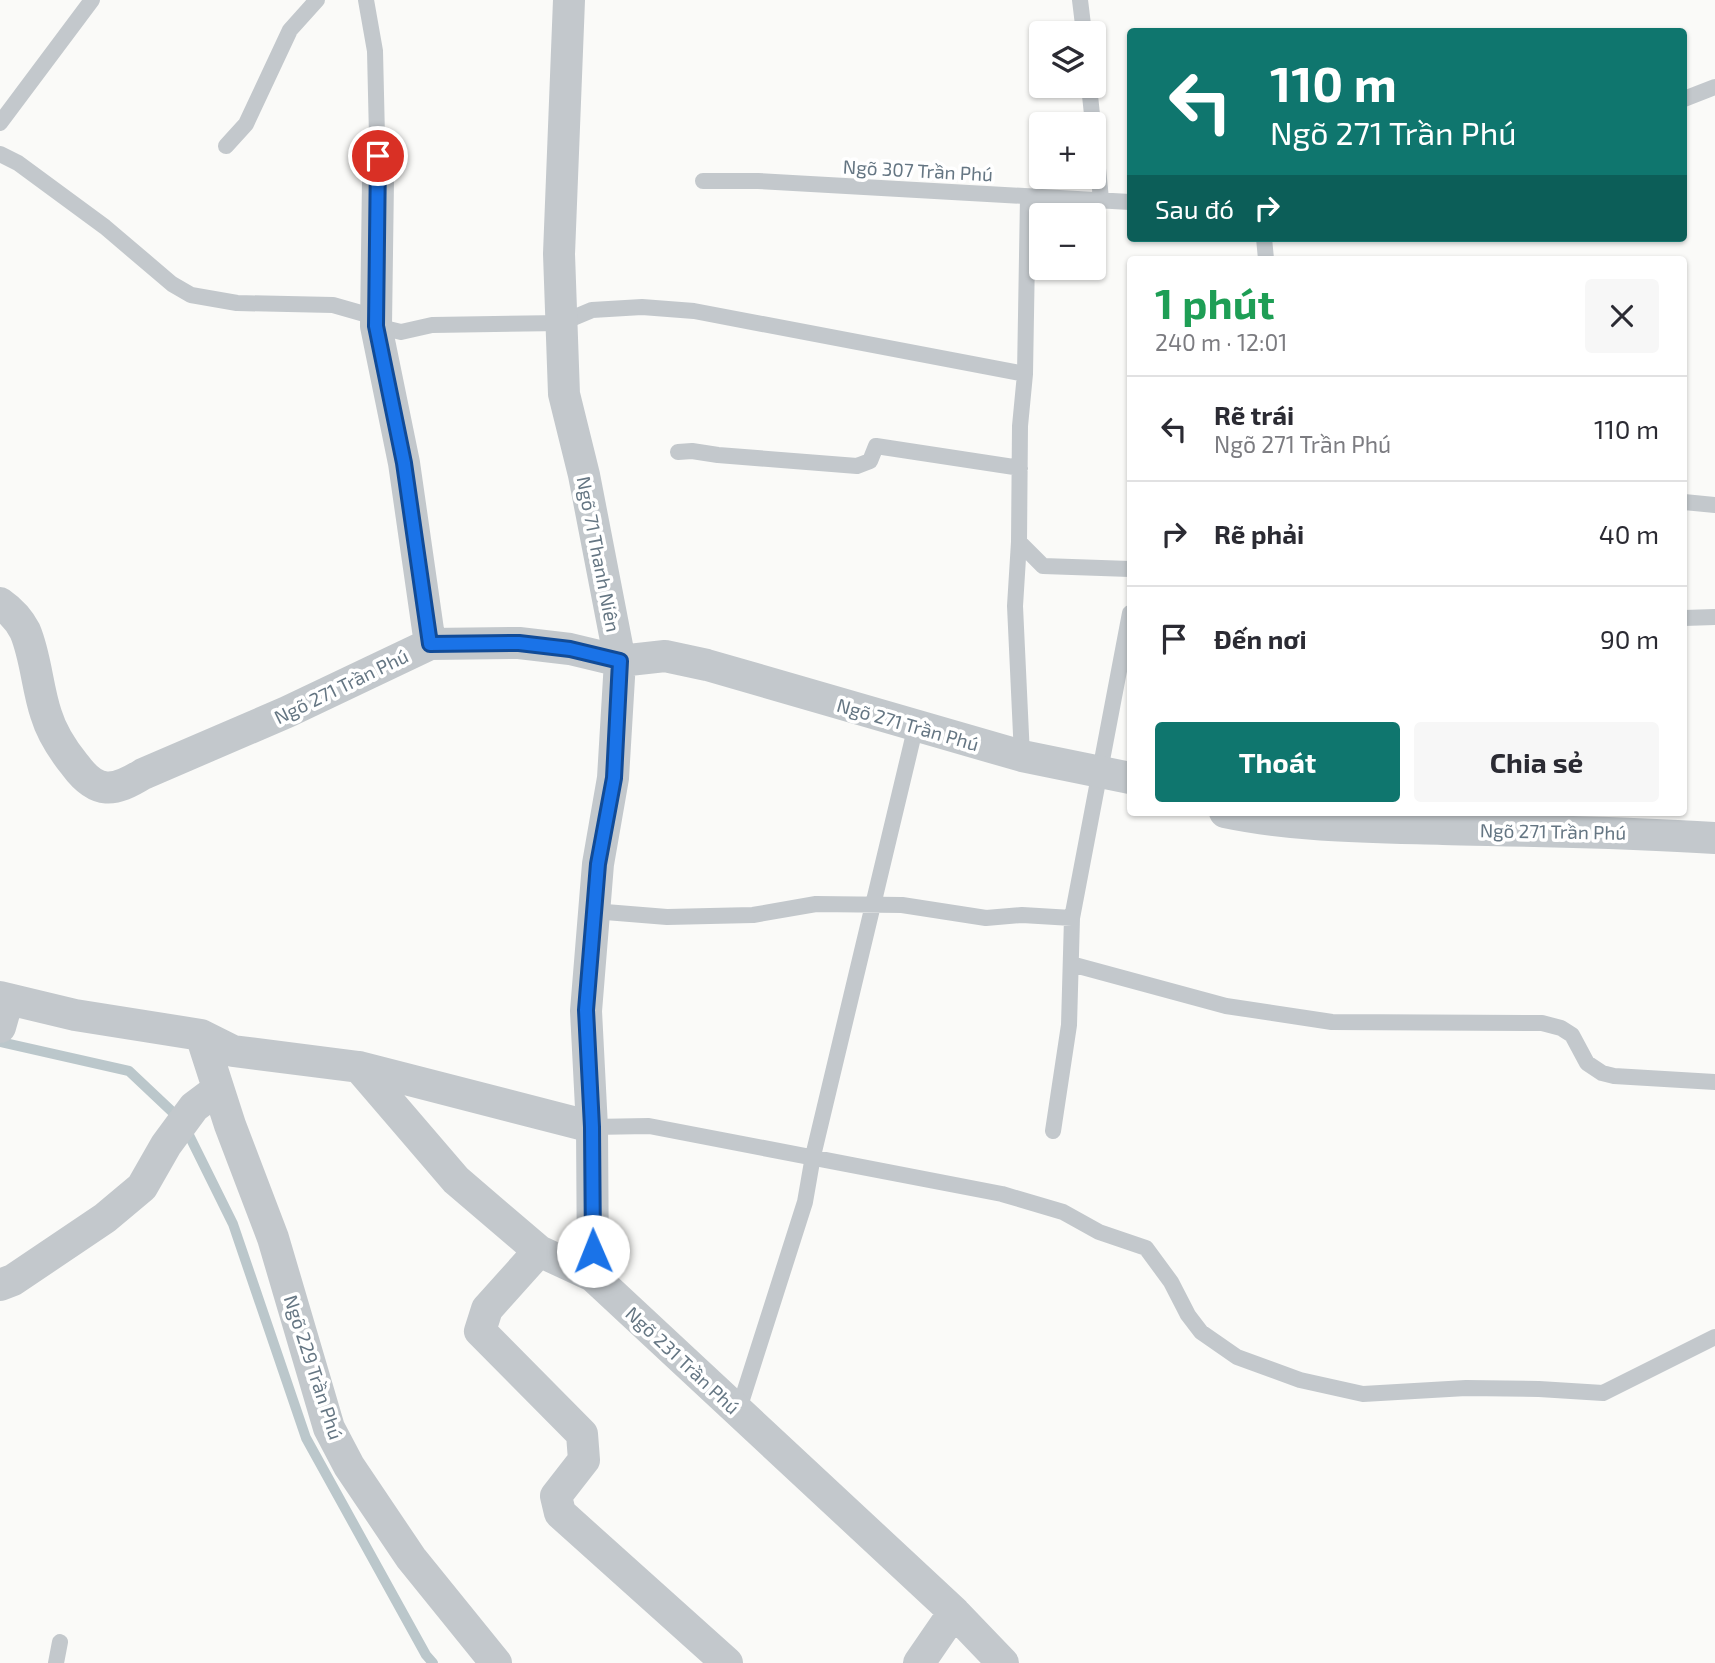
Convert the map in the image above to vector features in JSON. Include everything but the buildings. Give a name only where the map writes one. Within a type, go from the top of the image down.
[{"type":"street","name":"Ngõ 71 Thanh Niên","points":[[569,0],[559,254],[564,394],[584,475],[620,661],[614,778],[598,864],[586,1010],[592,1127],[593,1276]]},
{"type":"street","points":[[378,180],[376,326],[404,463],[430,644]]},
{"type":"street","name":"Ngõ 271 Trần Phú","points":[[0,603],[12,611],[24,630],[46,713],[57,742],[86,780],[104,788],[123,787],[143,774],[250,729],[430,644],[519,643],[570,649],[620,661],[665,656],[707,665],[1022,756],[1127,778]]},
{"type":"street","name":"Ngõ 271 Trần Phú","points":[[1243,816],[1266,821],[1338,826],[1637,833],[1715,838]]},
{"type":"street","points":[[3,1010],[75,1015],[201,1035],[233,1051],[359,1067],[592,1127]]},
{"type":"street","name":"Ngõ 229 Trần Phú","points":[[201,1035],[206,1098],[273,1238],[329,1428],[349,1466],[411,1558],[496,1663]]},
{"type":"street","name":"Ngõ 231 Trần Phú","points":[[359,1067],[456,1180],[539,1251],[593,1276],[954,1612],[1003,1663]]},
{"type":"street","points":[[0,1285],[13,1280],[105,1218],[142,1187],[166,1145],[206,1098]]},
{"type":"street","points":[[539,1251],[487,1309],[480,1331],[582,1434],[584,1460],[556,1496],[560,1513],[727,1663]]},
{"type":"street","points":[[919,1663],[954,1612]]},
{"type":"lane","points":[[0,123],[92,0]]},
{"type":"lane","points":[[226,146],[246,124],[290,30],[317,0]]},
{"type":"lane","points":[[366,0],[375,51],[378,180]]},
{"type":"lane","points":[[1080,0],[1083,21]]},
{"type":"lane","points":[[1687,98],[1715,87]]},
{"type":"lane","points":[[0,154],[18,163],[104,227],[164,278],[191,295],[237,303],[333,305],[368,315],[376,326],[401,332],[432,325],[561,323],[592,310],[642,307],[694,311],[1025,374]]},
{"type":"lane","name":"Ngõ 307 Trần Phú","points":[[703,181],[758,181],[1127,202]]},
{"type":"lane","points":[[1100,189],[1101,199]]},
{"type":"lane","points":[[1022,756],[1015,606],[1019,542],[1020,426],[1025,374],[1028,197]]},
{"type":"lane","points":[[678,452],[857,466],[870,461],[876,446],[1020,468]]},
{"type":"lane","points":[[1687,502],[1715,505]]},
{"type":"lane","points":[[1019,542],[1043,566],[1127,569]]},
{"type":"lane","points":[[1687,618],[1715,617]]},
{"type":"lane","points":[[1053,1130],[1069,1025],[1072,918],[1127,628]]},
{"type":"lane","points":[[738,1412],[805,1202],[813,1156],[916,725]]},
{"type":"lane","points":[[593,911],[667,918],[753,915],[816,904],[902,905],[986,918],[1022,915],[1072,918]]},
{"type":"lane","points":[[1071,964],[1226,1006],[1332,1022],[1542,1023],[1561,1028],[1572,1035],[1587,1063],[1602,1073],[1715,1082]]},
{"type":"lane","points":[[592,1127],[649,1126],[1002,1194],[1063,1212],[1099,1232],[1146,1248],[1171,1282],[1188,1315],[1201,1332],[1237,1357],[1300,1380],[1363,1394],[1466,1388],[1539,1389],[1603,1394],[1715,1337]]},
{"type":"lane","points":[[56,1663],[60,1642]]},
{"type":"waterway","points":[[0,1042],[129,1071],[182,1121],[233,1224],[306,1438],[426,1655],[433,1663]]},
{"type":"route","points":[[378,156],[376,326],[404,463],[430,644],[519,643],[570,649],[620,661],[614,778],[598,864],[586,1010],[592,1127],[593,1251]]}]
